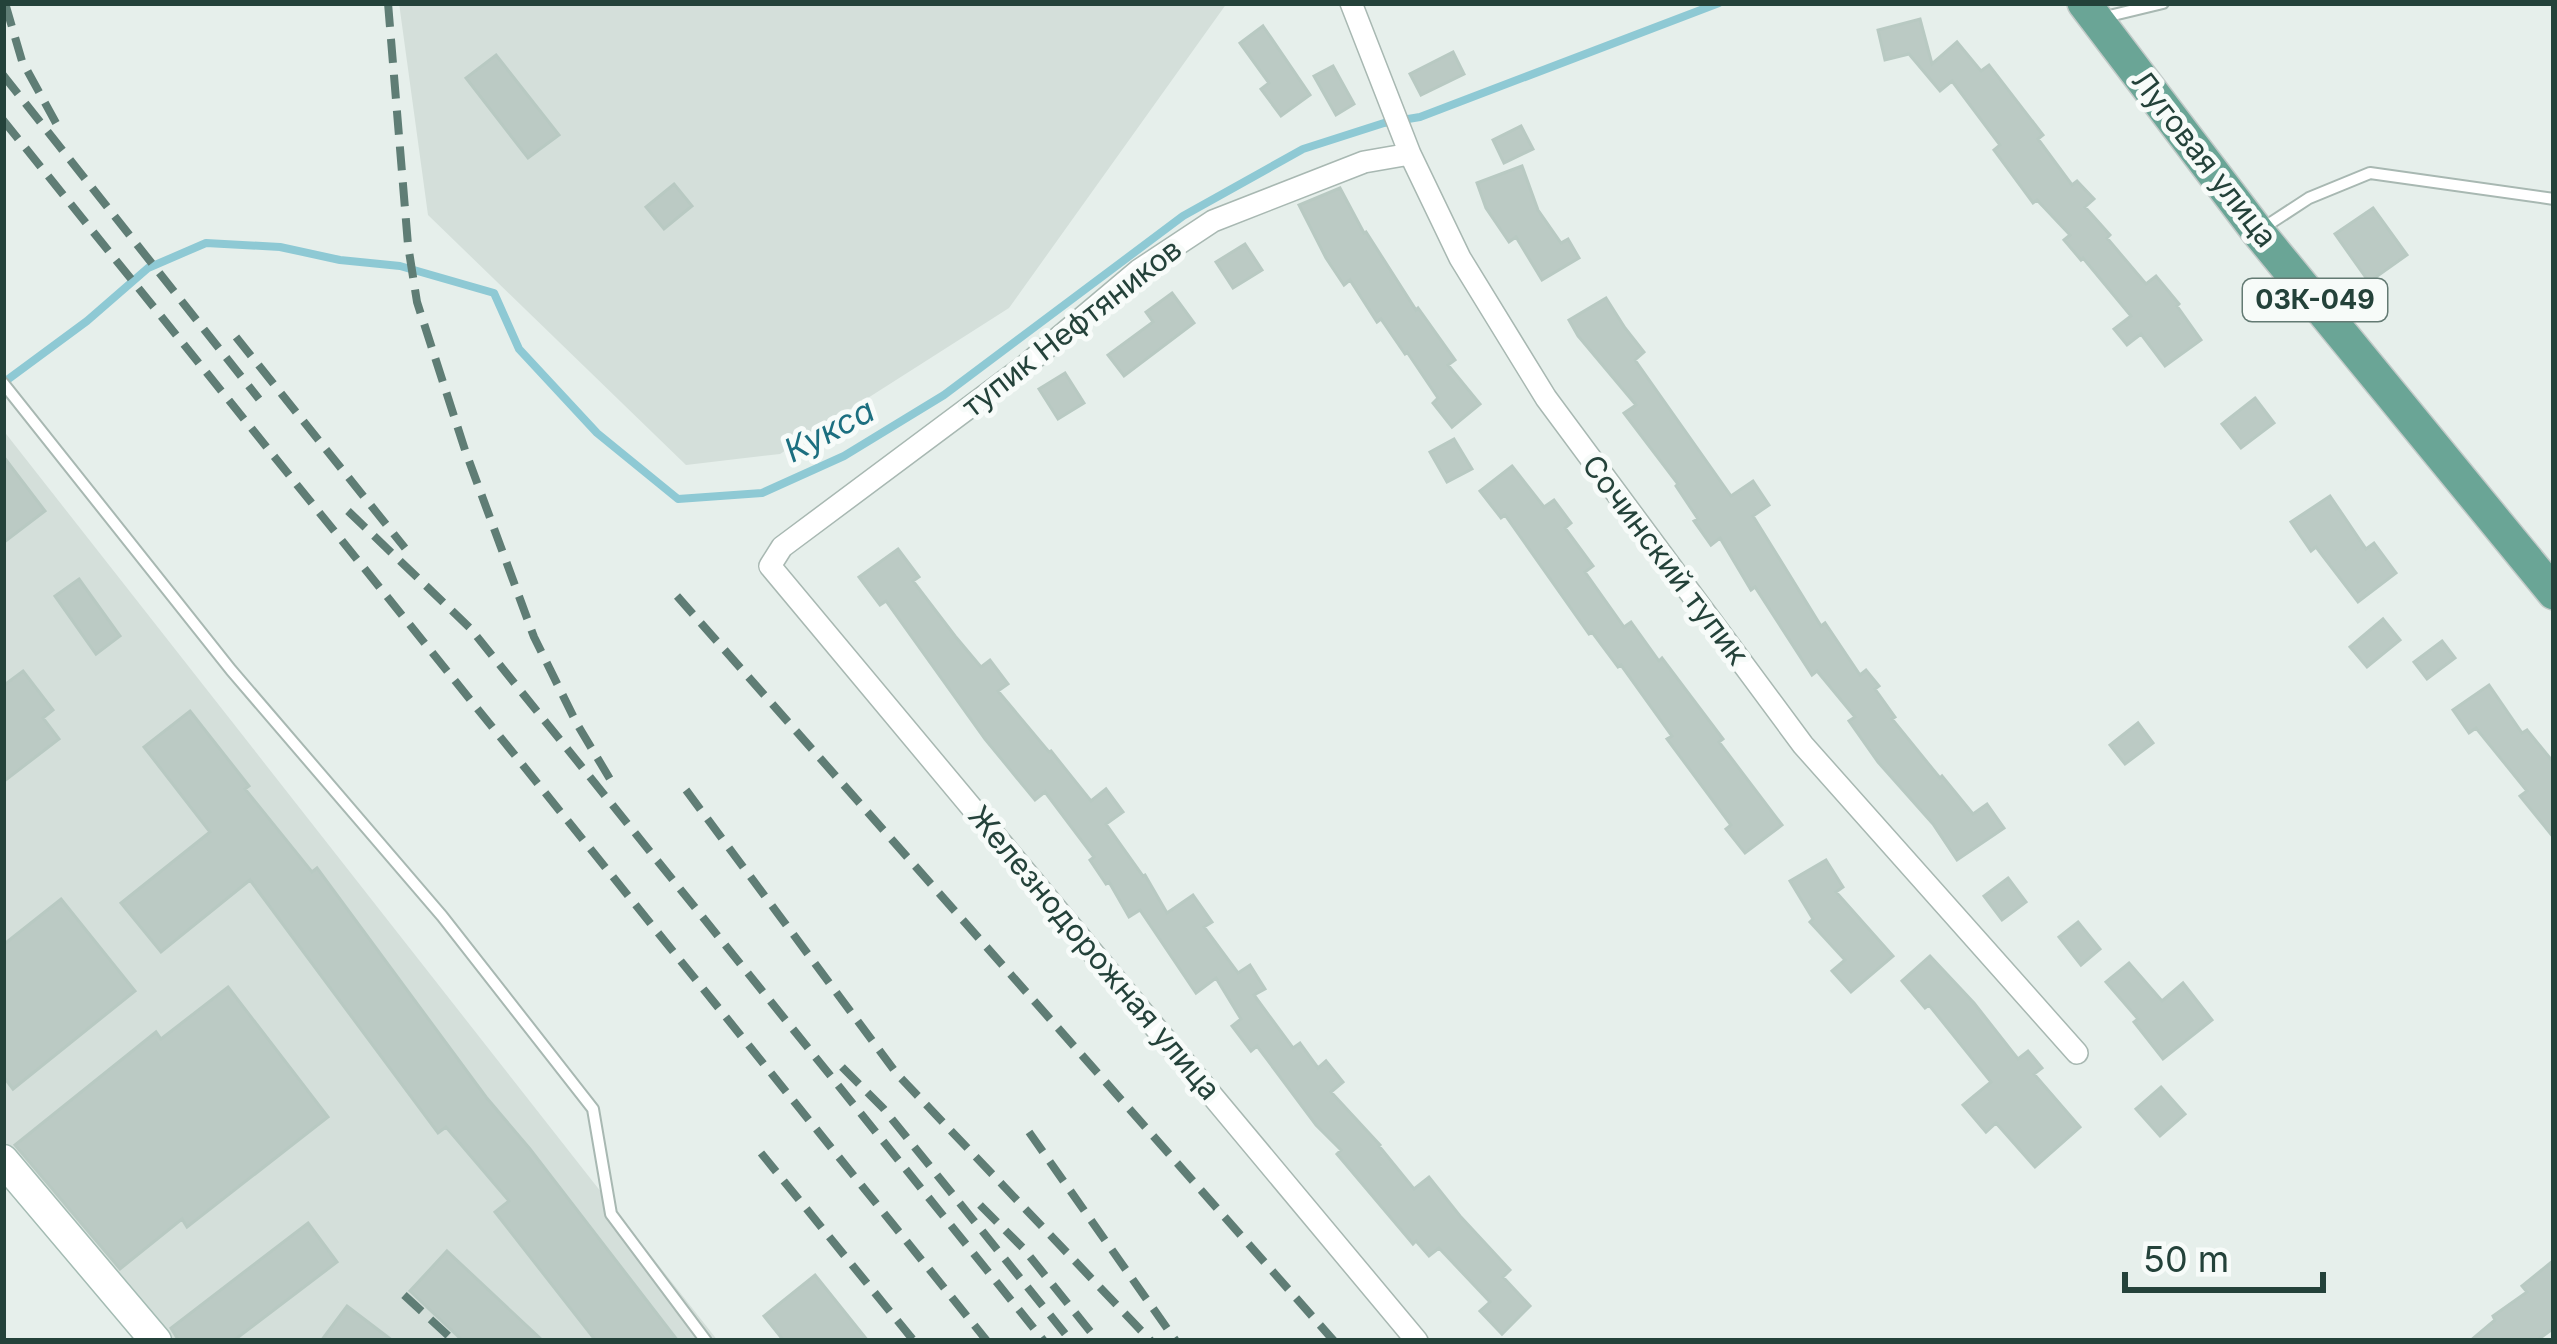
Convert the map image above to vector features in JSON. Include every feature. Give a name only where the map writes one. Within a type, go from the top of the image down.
[{"type":"main road","name":"Луговая улица","points":[[2090,11],[2258,232],[2554,592]]},
{"type":"street","name":"Сочинский тупик","points":[[1351,3],[1406,146],[1460,258],[1534,378],[1804,745],[2078,1053]]},
{"type":"street","name":"тупик Нефтяников","points":[[770,566],[782,547],[1026,365],[1139,270],[1213,221],[1406,146]]},
{"type":"street","name":"Железнодорожная улица","points":[[770,566],[1417,1341]]},
{"type":"street","points":[[3,1160],[153,1340]]},
{"type":"lane","points":[[2090,11],[2163,3]]},
{"type":"lane","points":[[2258,232],[2309,198],[2370,173],[2554,199]]},
{"type":"lane","points":[[3,382],[231,670],[442,916],[592,1109],[611,1214],[706,1341]]},
{"type":"shaded area","points":[[399,3],[1227,3],[1009,308],[780,454],[686,465],[428,215]]},
{"type":"shaded area","points":[[3,430],[718,1341],[167,1341],[3,1139]]},
{"type":"building","points":[[1920,19],[1932,64],[1957,42],[1981,71],[1989,65],[2043,135],[2038,139],[2072,185],[2077,181],[2094,199],[2085,207],[2110,235],[2107,238],[2146,284],[2156,276],[2201,340],[2165,366],[2141,334],[2127,345],[2114,329],[2131,316],[2064,240],[2070,235],[2037,200],[2033,203],[1994,150],[2000,145],[1952,81],[1940,91],[1909,54],[1885,60],[1878,30]]},
{"type":"building","points":[[1263,26],[1310,95],[1281,116],[1261,89],[1269,83],[1240,43]]},
{"type":"building","points":[[1453,52],[1464,74],[1421,95],[1410,74]]},
{"type":"building","points":[[496,55],[559,135],[528,158],[466,78]]},
{"type":"building","points":[[1333,66],[1354,104],[1336,115],[1314,76]]},
{"type":"building","points":[[1521,126],[1533,149],[1504,163],[1493,140]]},
{"type":"building","points":[[1522,166],[1538,210],[1561,243],[1568,239],[1579,258],[1542,280],[1516,237],[1509,242],[1486,208],[1477,183]]},
{"type":"building","points":[[674,184],[692,206],[664,229],[646,207]]},
{"type":"building","points":[[1340,188],[1364,233],[1455,360],[1448,365],[1480,404],[1452,427],[1433,403],[1438,398],[1407,352],[1381,319],[1377,322],[1350,280],[1344,285],[1299,205]]},
{"type":"building","points":[[2373,208],[2407,255],[2369,282],[2335,234]]},
{"type":"building","points":[[1245,244],[1262,270],[1233,288],[1216,262]]},
{"type":"building","points":[[1172,293],[1194,323],[1124,376],[1108,355],[1153,322],[1146,312]]},
{"type":"building","points":[[1606,298],[1644,352],[1635,360],[1731,496],[1753,481],[1769,505],[1753,516],[1821,626],[1825,623],[1860,675],[1866,670],[1879,686],[1875,689],[1892,719],[1940,778],[1973,814],[1987,804],[2004,828],[1957,860],[1933,824],[1878,762],[1849,721],[1855,717],[1817,671],[1812,675],[1720,538],[1711,545],[1678,484],[1624,413],[1636,405],[1569,320]]},
{"type":"building","points":[[1065,373],[1084,403],[1058,419],[1039,389]]},
{"type":"building","points":[[2255,398],[2274,423],[2241,448],[2222,424]]},
{"type":"building","points":[[1454,439],[1472,469],[1447,482],[1430,452]]},
{"type":"building","points":[[3,456],[45,511],[3,543]]},
{"type":"building","points":[[1512,466],[1544,507],[1554,500],[1571,523],[1565,528],[1593,566],[1585,572],[1624,627],[1631,622],[1659,661],[1662,658],[1782,825],[1745,853],[1726,829],[1731,825],[1667,739],[1672,736],[1621,665],[1589,634],[1505,515],[1501,518],[1480,491]]},
{"type":"building","points":[[2330,496],[2366,549],[2374,543],[2396,573],[2358,602],[2291,522]]},
{"type":"building","points":[[898,549],[919,577],[913,581],[955,636],[981,667],[990,660],[1008,684],[998,691],[1049,752],[1091,801],[1106,789],[1123,812],[1106,824],[1167,913],[1193,895],[1212,922],[1204,927],[1238,973],[1250,965],[1265,989],[1254,995],[1293,1048],[1300,1043],[1318,1068],[1326,1061],[1343,1082],[1331,1092],[1414,1189],[1429,1177],[1510,1270],[1503,1277],[1530,1306],[1502,1334],[1480,1311],[1490,1302],[1439,1248],[1429,1256],[1416,1241],[1413,1244],[1337,1154],[1341,1150],[1316,1125],[1257,1046],[1251,1051],[1232,1026],[1241,1019],[1216,978],[1196,993],[1140,910],[1129,917],[1090,860],[1094,857],[1045,792],[1035,800],[886,601],[880,605],[859,577]]},
{"type":"building","points":[[79,579],[120,636],[96,654],[55,596]]},
{"type":"building","points":[[2383,619],[2400,640],[2367,667],[2350,647]]},
{"type":"building","points":[[2442,641],[2455,658],[2427,679],[2414,662]]},
{"type":"building","points":[[23,671],[53,710],[43,718],[59,739],[3,782],[3,686]]},
{"type":"building","points":[[2489,685],[2522,733],[2527,730],[2554,763],[2554,838],[2520,796],[2527,791],[2476,728],[2469,733],[2453,710]]},
{"type":"building","points":[[190,711],[249,786],[245,789],[312,872],[317,868],[486,1097],[678,1341],[596,1341],[495,1212],[509,1201],[446,1127],[438,1133],[250,880],[161,952],[121,903],[210,832],[144,747]]},
{"type":"building","points":[[2138,723],[2153,743],[2125,764],[2110,745]]},
{"type":"building","points":[[1826,860],[1843,887],[1836,892],[1893,956],[1851,992],[1832,971],[1845,960],[1810,922],[1813,919],[1790,881]]},
{"type":"building","points":[[2008,878],[2026,902],[2002,920],[1984,896]]},
{"type":"building","points":[[61,899],[135,991],[13,1089],[3,1076],[3,945]]},
{"type":"building","points":[[2078,922],[2100,949],[2081,965],[2059,937]]},
{"type":"building","points":[[1930,956],[2018,1059],[2028,1051],[2042,1068],[2034,1074],[2080,1127],[2035,1167],[1996,1123],[1986,1132],[1963,1105],[1991,1082],[1929,1005],[1925,1008],[1902,981]]},
{"type":"building","points":[[2129,963],[2162,1001],[2183,983],[2212,1020],[2163,1059],[2134,1022],[2138,1019],[2106,982]]},
{"type":"building","points":[[228,987],[328,1117],[187,1227],[182,1219],[120,1269],[15,1145],[156,1032],[161,1039]]},
{"type":"building","points":[[2161,1087],[2185,1114],[2160,1136],[2136,1109]]},
{"type":"building","points":[[308,1223],[337,1262],[233,1341],[179,1341],[171,1328]]},
{"type":"building","points":[[447,1251],[543,1341],[463,1341],[410,1291]]},
{"type":"building","points":[[2554,1260],[2554,1328],[2536,1341],[2470,1341],[2495,1320],[2493,1316],[2527,1292],[2522,1286]]},
{"type":"building","points":[[815,1275],[868,1341],[784,1341],[764,1316]]},
{"type":"building","points":[[347,1306],[393,1341],[321,1341]]},
{"type":"waterway","name":"Кукса","points":[[3,383],[87,321],[148,268],[206,243],[280,247],[400,266],[494,293],[519,349],[597,433],[678,499],[762,493],[844,456],[944,395],[1183,216],[1303,149],[1384,123],[1420,117],[1719,3]]},
{"type":"railway","points":[[5,3],[22,61],[56,123]]},
{"type":"railway","points":[[388,3],[417,302],[534,637],[613,784]]},
{"type":"railway","points":[[3,75],[259,399]]},
{"type":"railway","points":[[3,120],[987,1341]]},
{"type":"railway","points":[[236,337],[405,548]]},
{"type":"railway","points":[[348,511],[470,628],[1044,1341]]},
{"type":"railway","points":[[677,596],[1334,1341]]},
{"type":"railway","points":[[686,790],[897,1074],[1151,1341]]},
{"type":"railway","points":[[842,1067],[883,1108],[1071,1341]]},
{"type":"railway","points":[[1029,1132],[1176,1341]]},
{"type":"railway","points":[[761,1153],[914,1341]]},
{"type":"railway","points":[[980,1205],[1023,1248],[1098,1341]]},
{"type":"railway","points":[[404,1295],[454,1341]]}]
